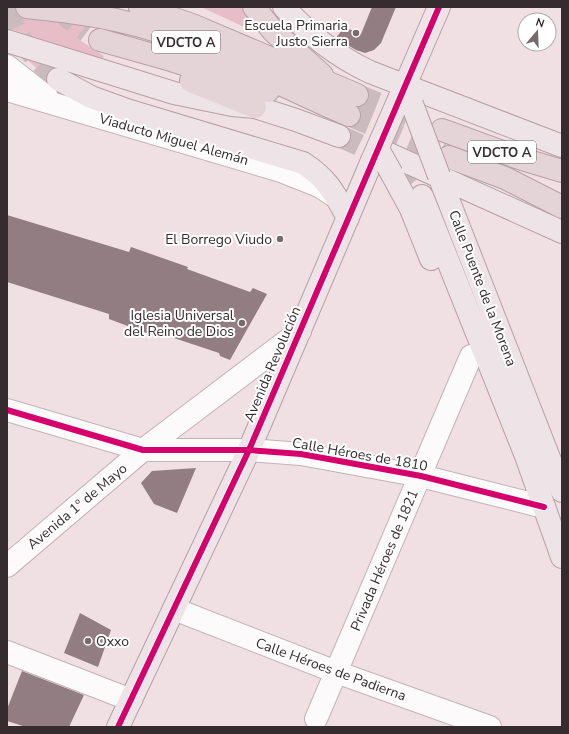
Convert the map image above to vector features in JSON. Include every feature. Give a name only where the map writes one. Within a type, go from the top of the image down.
[{"type":"highway","name":"VDCTO A","points":[[26,7],[108,18],[165,34],[232,61],[342,112],[284,97],[93,36],[152,66],[219,91],[255,107]]},
{"type":"highway","name":"VDCTO A","points":[[140,7],[192,25],[357,95]]},
{"type":"highway","points":[[254,7],[263,20],[283,41],[337,87]]},
{"type":"highway","name":"VDCTO A","points":[[442,130],[522,159],[562,171]]},
{"type":"highway","name":"VDCTO A","points":[[449,157],[505,178],[562,207]]},
{"type":"main road","points":[[284,7],[307,31],[332,51],[370,72],[406,96],[562,146]]},
{"type":"main road","name":"Avenida Revolución","points":[[118,727],[249,450],[374,156],[406,96],[439,7]]},
{"type":"main road","points":[[7,41],[174,92],[225,104],[255,107],[339,136]]},
{"type":"main road","points":[[58,79],[91,97],[130,111],[298,161],[323,177],[331,186],[348,218]]},
{"type":"main road","name":"Calle Puente de la Morena","points":[[406,96],[443,180],[562,491]]},
{"type":"main road","points":[[374,156],[443,180],[562,232]]},
{"type":"main road","name":"Calle Puente de la Morena","points":[[374,156],[392,174],[411,209],[503,431],[526,456]]},
{"type":"main road","name":"Calle Puente de la Morena","points":[[422,196],[526,456],[562,557]]},
{"type":"street","points":[[7,66],[60,106]]},
{"type":"street","name":"Viaducto Miguel Alemán","points":[[7,90],[281,171],[318,186],[337,198]]},
{"type":"street","name":"Avenida 1º de Mayo","points":[[7,566],[143,450],[300,331]]},
{"type":"street","name":"Privada Héroes de 1821","points":[[316,719],[471,356]]},
{"type":"street","name":"Calle Héroes de 1810","points":[[7,410],[143,450],[249,450],[301,454],[421,476],[544,506]]},
{"type":"street","name":"Calle Héroes de Padierna","points":[[174,609],[336,672],[490,727]]},
{"type":"street","points":[[7,652],[131,700]]},
{"type":"shaded area","points":[[201,7],[242,7],[255,32]]},
{"type":"shaded area","points":[[7,15],[91,24],[78,39],[104,56],[102,59],[7,28]]},
{"type":"shaded area","points":[[23,56],[62,69],[52,82]]},
{"type":"building","points":[[372,7],[396,7],[381,43],[374,50],[365,53],[356,50],[336,38],[344,27],[361,34]]},
{"type":"building","points":[[7,215],[129,252],[131,247],[188,267],[187,269],[250,292],[253,288],[267,294],[230,360],[220,356],[219,353],[162,334],[160,338],[109,319],[109,314],[7,282]]},
{"type":"building","points":[[196,468],[177,513],[154,504],[141,483],[152,471]]},
{"type":"building","name":"Oxxo","points":[[80,613],[111,630],[98,667],[64,653]]},
{"type":"building","points":[[22,671],[84,695],[69,727],[26,727],[7,721],[7,709]]},
{"type":"tunnel","points":[[9,7],[11,18],[20,38],[34,56],[58,79]]},
{"type":"tunnel","points":[[59,7],[67,17],[87,32]]},
{"type":"tunnel","points":[[357,95],[412,117]]},
{"type":"tunnel","points":[[349,115],[442,154]]},
{"type":"tunnel","points":[[339,136],[363,147],[396,167],[414,185],[422,196]]},
{"type":"cycle path","points":[[118,727],[249,450],[439,7]]},
{"type":"cycle path","points":[[7,410],[143,450],[249,450],[301,454],[421,476],[544,507]]},
{"type":"place","name":"Escuela Primaria Justo Sierra","points":[[356,33]]},
{"type":"place","name":"El Borrego Viudo","points":[[280,239]]},
{"type":"place","name":"Iglesia Universal del Reino de Dios","points":[[242,323]]},
{"type":"place","name":"Oxxo","points":[[88,641]]}]
